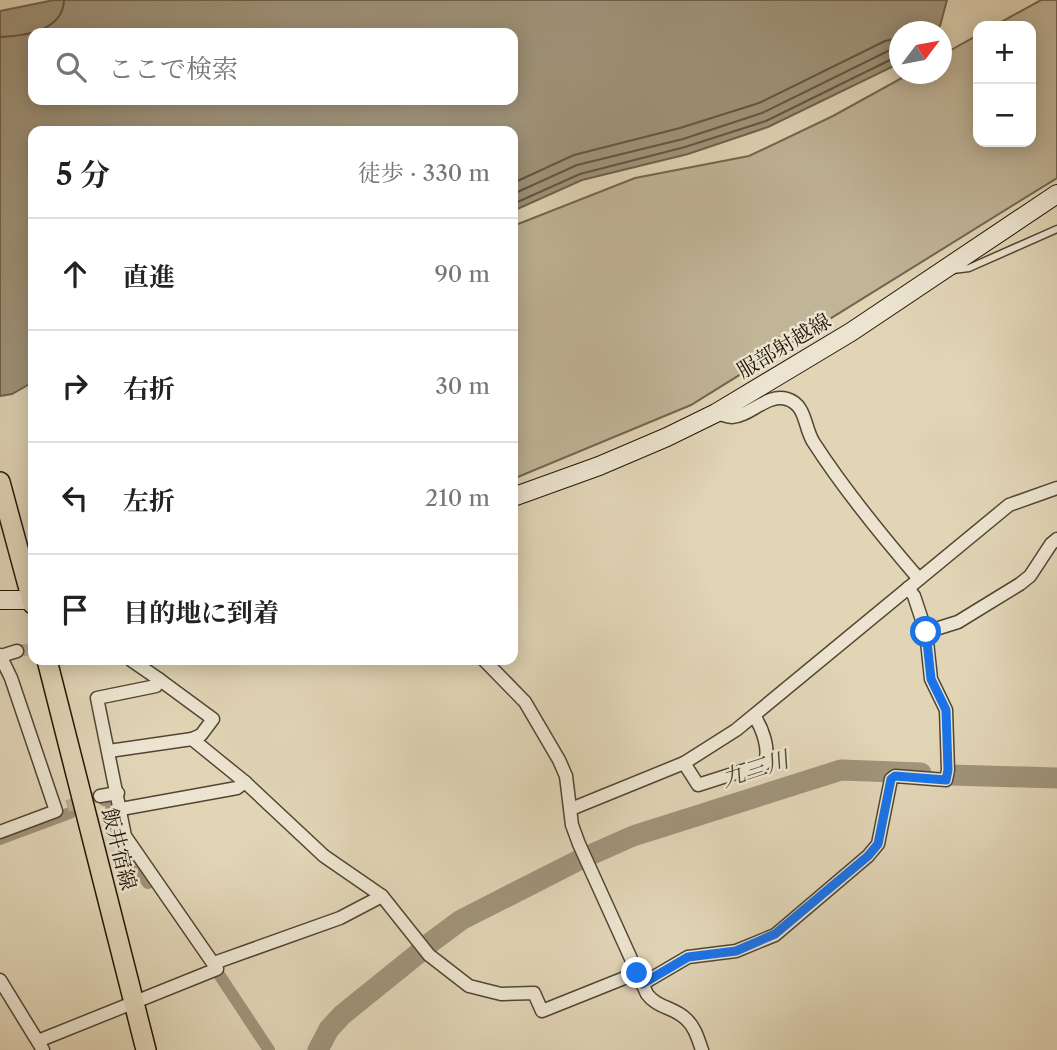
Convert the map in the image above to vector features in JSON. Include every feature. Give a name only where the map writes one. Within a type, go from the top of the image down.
[{"type":"main road","name":"服部射越線","points":[[518,495],[621,456],[716,413],[851,332],[1057,194]]},
{"type":"main road","points":[[0,482],[28,585]]},
{"type":"main road","points":[[0,600],[28,596]]},
{"type":"main road","name":"飯井宿線","points":[[48,665],[146,1050]]},
{"type":"street","points":[[716,413],[732,417],[774,400],[792,400],[805,419],[811,440],[871,523],[919,579]]},
{"type":"street","points":[[571,809],[684,763],[736,730],[1009,505],[1057,488]]},
{"type":"street","points":[[926,632],[958,622],[1020,584],[1030,576],[1057,539]]},
{"type":"street","points":[[192,739],[244,782],[324,856],[382,895],[429,955],[469,986],[501,994],[534,993],[542,1011],[639,979],[688,957],[736,951],[775,934],[868,856],[878,844],[891,779],[895,776],[946,780],[946,710],[931,679],[926,632],[914,596],[908,588]]},
{"type":"street","points":[[0,832],[61,809],[1,655],[18,651]]},
{"type":"street","points":[[109,751],[192,739],[201,735],[213,719],[138,665]]},
{"type":"street","points":[[489,665],[525,702],[566,776],[572,825],[639,979],[651,1000],[686,1018],[692,1025],[702,1050]]},
{"type":"street","points":[[2,986],[41,1046],[216,969],[128,843],[97,698],[156,687],[160,680]]},
{"type":"street","points":[[684,763],[698,785],[764,764],[767,758],[760,724],[754,716]]},
{"type":"street","points":[[121,809],[237,788],[244,782]]},
{"type":"street","points":[[100,796],[118,793]]},
{"type":"street","points":[[214,963],[340,918],[382,895]]},
{"type":"lane","points":[[941,271],[968,268],[1057,229]]},
{"type":"shaded area","points":[[1041,0],[1057,0],[1057,178],[691,405],[518,477],[518,224],[635,178],[749,156],[833,116],[891,84],[952,84],[952,49],[973,38],[973,147],[1036,147],[1036,21],[1003,21]]},
{"type":"water","points":[[54,0],[947,0],[941,21],[889,21],[889,68],[768,127],[688,154],[582,180],[518,209],[518,126],[28,126],[28,385],[12,394],[0,396],[0,11]]},
{"type":"waterway","name":"九三川","points":[[588,856],[633,836],[841,770],[921,773]]},
{"type":"waterway","name":"九三川","points":[[951,775],[1057,778]]},
{"type":"waterway","points":[[104,800],[110,801],[119,841],[148,883]]},
{"type":"waterway","points":[[0,839],[70,813]]},
{"type":"waterway","name":"九三川","points":[[426,946],[461,920],[581,859]]},
{"type":"waterway","name":"九三川","points":[[318,1050],[329,1029],[342,1015],[420,952]]},
{"type":"waterway","points":[[220,976],[269,1050]]},
{"type":"tunnel","points":[[17,651],[28,650]]},
{"type":"tunnel","points":[[67,806],[100,796]]},
{"type":"route","points":[[637,973],[642,984],[675,962],[688,957],[736,951],[775,934],[868,856],[878,844],[888,783],[891,779],[895,776],[946,780],[946,710],[931,679],[926,632]]}]
